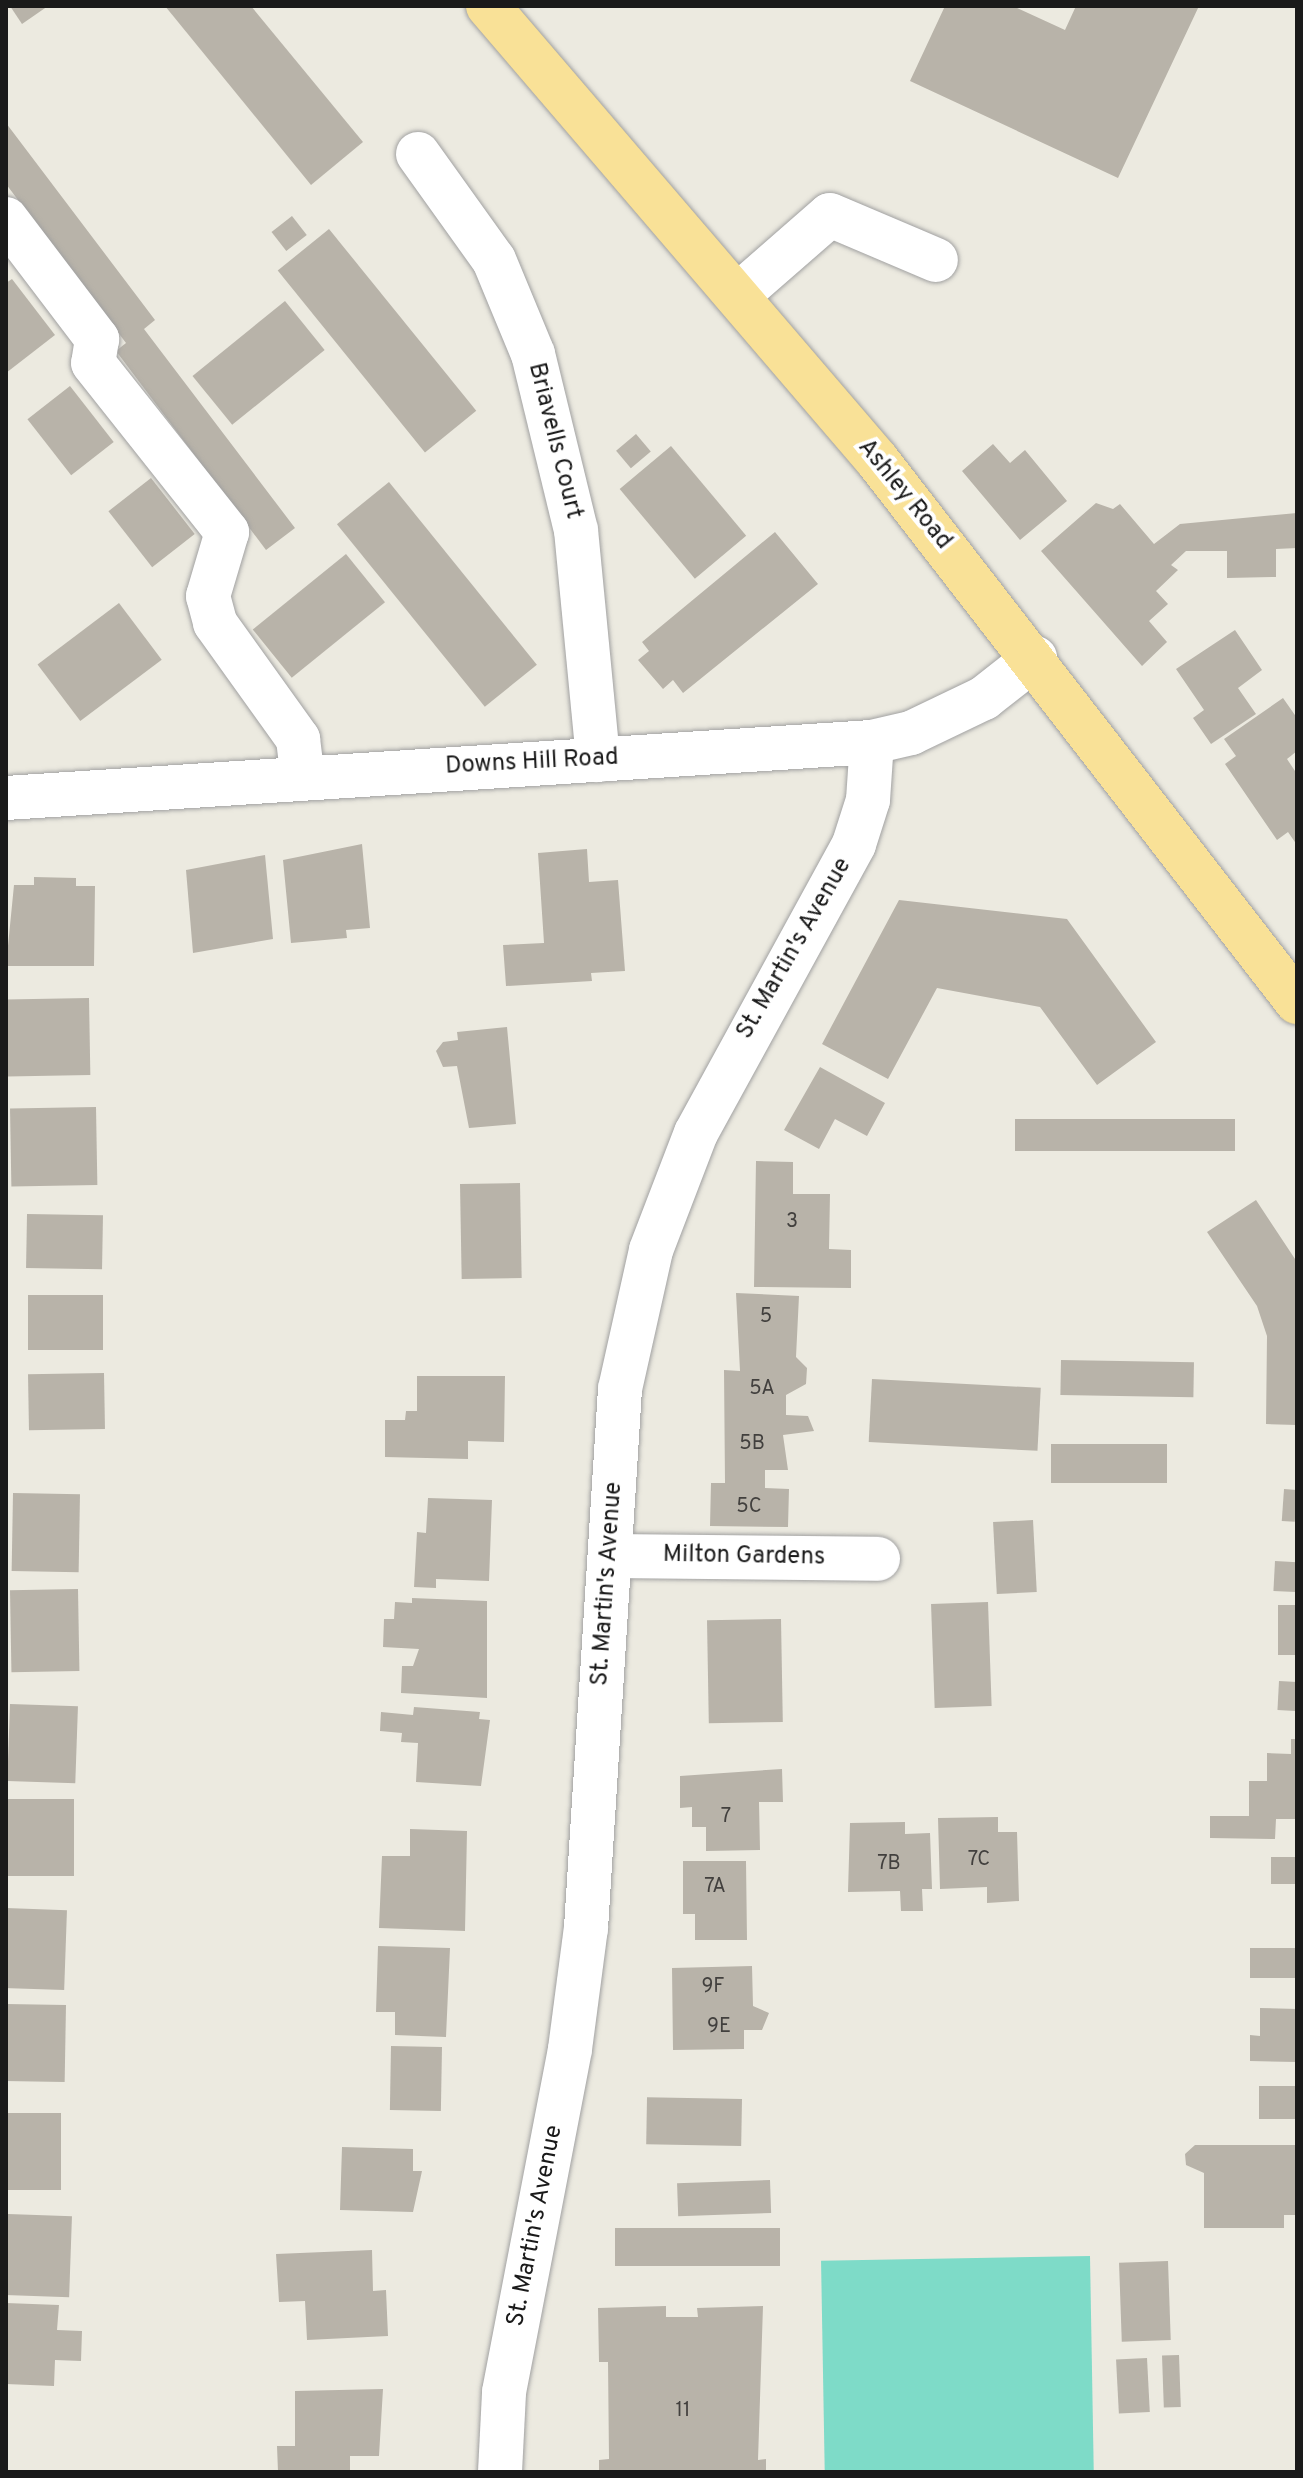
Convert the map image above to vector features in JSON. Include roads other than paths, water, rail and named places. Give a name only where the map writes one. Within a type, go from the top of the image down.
[{"type":"main road","name":"Ashley Road","points":[[488,6],[737,296],[1035,658],[1297,1002]]},
{"type":"street","name":"Briavells Court","points":[[418,154],[494,260],[533,354],[576,530],[598,760]]},
{"type":"street","points":[[737,296],[830,215],[936,260]]},
{"type":"street","points":[[6,219],[97,339],[93,363],[227,532],[208,596],[215,623],[298,739],[303,777]]},
{"type":"street","name":"Downs Hill Road","points":[[6,798],[872,742],[911,733],[984,698],[1035,658]]},
{"type":"street","name":"St. Martin's Avenue","points":[[500,2472],[504,2392],[570,2049],[586,1928],[620,1389],[651,1250],[710,1104],[854,844],[868,800],[872,742]]},
{"type":"street","name":"Milton Gardens","points":[[610,1556],[878,1559]]}]
